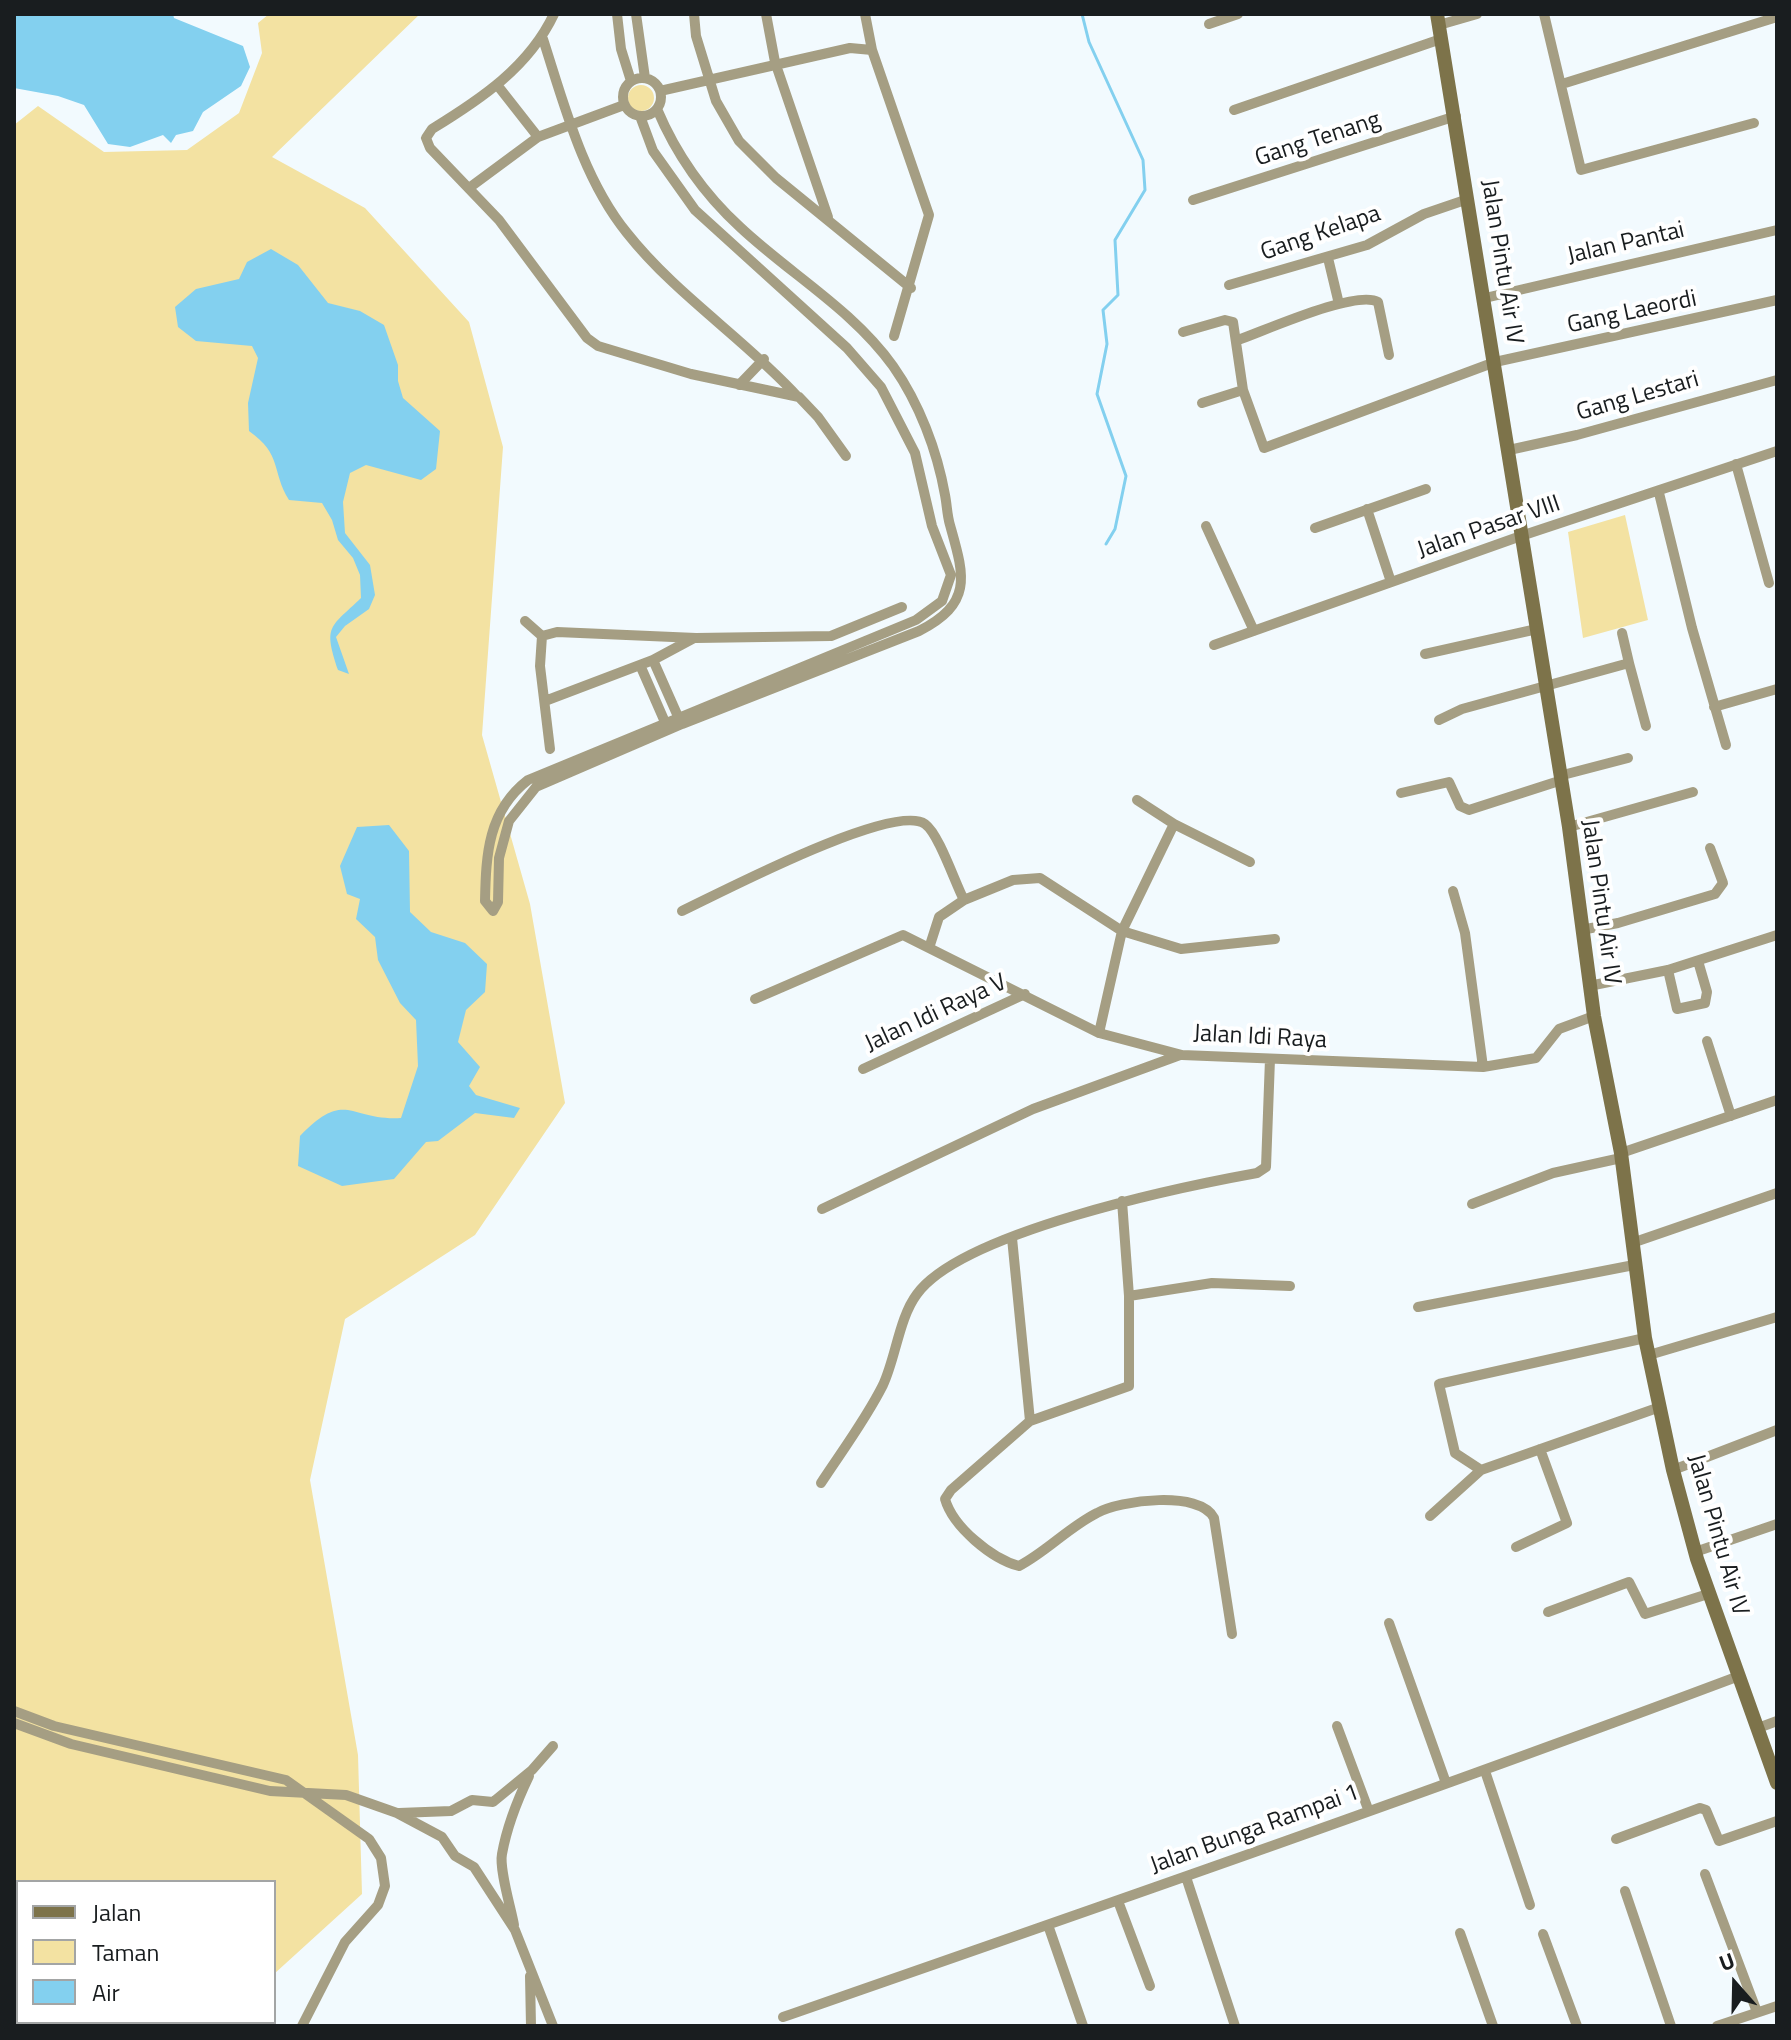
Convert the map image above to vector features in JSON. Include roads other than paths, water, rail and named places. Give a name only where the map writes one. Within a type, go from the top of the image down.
[{"type":"main road","name":"Jalan Pintu Air IV","points":[[1439,26],[1569,827],[1589,986],[1621,1156],[1645,1338],[1673,1470],[1695,1552],[1777,1783]]},
{"type":"street","points":[[554,14],[543,39],[498,86],[432,129],[426,138],[430,148],[499,220],[587,338],[598,346],[739,385],[799,397]]},
{"type":"street","points":[[617,14],[621,49],[631,81]]},
{"type":"street","points":[[636,14],[645,78],[660,91]]},
{"type":"street","points":[[694,14],[696,36],[716,101],[739,141],[776,178],[829,218],[911,288]]},
{"type":"street","points":[[766,14],[775,62],[829,218]]},
{"type":"street","points":[[865,14],[872,50],[929,215],[911,288],[894,336]]},
{"type":"street","points":[[1209,24],[1238,14]]},
{"type":"street","points":[[1234,110],[1439,26],[1477,14]]},
{"type":"street","points":[[1544,14],[1562,84],[1577,163],[1584,171],[1754,123]]},
{"type":"street","points":[[1562,84],[1777,17]]},
{"type":"street","points":[[850,48],[869,31]]},
{"type":"street","points":[[543,39],[571,124],[598,186],[628,234],[709,314],[764,359],[818,417],[846,456]]},
{"type":"street","points":[[660,91],[775,62],[850,48],[872,50]]},
{"type":"street","points":[[624,105],[623,92],[631,81],[645,78]]},
{"type":"street","points":[[498,86],[538,137]]},
{"type":"street","points":[[660,91],[657,109],[678,155],[716,202],[740,228],[846,315],[892,365],[921,418],[938,466],[948,520],[964,578],[949,610],[919,631],[680,721],[548,782],[527,795],[513,812],[503,838],[498,902],[493,911],[488,910],[485,901],[489,837],[501,808],[518,788],[536,774],[667,727]]},
{"type":"street","points":[[469,188],[538,137],[624,105]]},
{"type":"street","points":[[624,105],[640,116],[653,151],[695,210],[847,348],[881,387],[915,453],[932,526],[951,575],[946,593],[935,609],[785,679]]},
{"type":"street","points":[[640,116],[657,109]]},
{"type":"street","name":"Gang Tenang","points":[[1193,200],[1456,116]]},
{"type":"street","name":"Gang Kelapa","points":[[1229,285],[1328,258],[1380,239],[1424,214],[1468,199]]},
{"type":"street","name":"Jalan Pantai","points":[[1485,298],[1777,230]]},
{"type":"street","points":[[1328,258],[1339,304]]},
{"type":"street","points":[[1238,340],[1339,304],[1371,299],[1378,302],[1389,355]]},
{"type":"street","name":"Gang Laeordi","points":[[1243,390],[1264,448],[1495,362],[1777,300]]},
{"type":"street","points":[[1183,332],[1225,320],[1233,322],[1238,340],[1243,390],[1202,403]]},
{"type":"street","points":[[739,385],[764,359]]},
{"type":"street","name":"Gang Lestari","points":[[1509,450],[1577,435],[1777,380]]},
{"type":"street","name":"Jalan Pasar VIII","points":[[1214,645],[1521,536],[1659,493],[1777,451]]},
{"type":"street","points":[[1736,464],[1769,583]]},
{"type":"street","points":[[1315,528],[1426,489]]},
{"type":"street","points":[[1659,493],[1726,745]]},
{"type":"street","points":[[1367,509],[1391,582]]},
{"type":"street","points":[[932,526],[948,520]]},
{"type":"street","points":[[1206,526],[1254,631]]},
{"type":"street","points":[[542,636],[557,632],[696,638],[831,636],[902,607]]},
{"type":"street","points":[[525,621],[542,636]]},
{"type":"street","points":[[1425,654],[1537,629]]},
{"type":"street","points":[[1622,633],[1646,726]]},
{"type":"street","points":[[542,636],[540,666],[550,749]]},
{"type":"street","points":[[545,701],[653,660],[696,638]]},
{"type":"street","points":[[653,660],[680,721]]},
{"type":"street","points":[[1439,720],[1462,709],[1629,663]]},
{"type":"street","points":[[640,665],[667,727]]},
{"type":"street","points":[[1714,707],[1777,689]]},
{"type":"street","points":[[1401,793],[1449,782],[1460,806],[1469,810],[1559,778],[1628,758]]},
{"type":"street","points":[[1569,827],[1693,792]]},
{"type":"street","points":[[1137,800],[1174,824],[1250,862]]},
{"type":"street","points":[[682,911],[832,842],[888,821],[909,819],[925,824],[930,831],[964,900]]},
{"type":"street","points":[[1099,1033],[1122,931],[1174,824]]},
{"type":"street","points":[[1581,930],[1618,923],[1715,894],[1723,883],[1710,848]]},
{"type":"street","points":[[930,945],[939,917],[964,900],[1013,880],[1040,878],[1122,931],[1181,949],[1275,939]]},
{"type":"street","points":[[1453,891],[1465,933],[1483,1067]]},
{"type":"street","name":"Jalan Idi Raya","points":[[755,999],[903,935],[930,945],[1099,1033],[1182,1055],[1483,1067],[1536,1058],[1559,1029],[1594,1016]]},
{"type":"street","points":[[1589,986],[1668,970],[1777,935]]},
{"type":"street","points":[[1668,970],[1677,1009],[1705,1003],[1707,992],[1698,961]]},
{"type":"street","name":"Jalan Idi Raya V","points":[[863,1069],[1025,994]]},
{"type":"street","points":[[1707,1041],[1731,1116]]},
{"type":"street","points":[[822,1209],[1033,1109],[1182,1055]]},
{"type":"street","points":[[821,1483],[884,1384],[914,1296],[947,1266],[1012,1238],[1122,1201],[1257,1173],[1266,1167],[1270,1059]]},
{"type":"street","points":[[1472,1204],[1553,1173],[1621,1156],[1777,1100]]},
{"type":"street","points":[[1632,1243],[1777,1193]]},
{"type":"street","points":[[1122,1201],[1129,1296],[1129,1386],[1030,1421],[946,1494],[950,1514],[991,1553],[1019,1566],[1101,1510],[1182,1500],[1201,1504],[1214,1518],[1232,1634]]},
{"type":"street","points":[[1012,1238],[1030,1421]]},
{"type":"street","points":[[1418,1307],[1634,1265]]},
{"type":"street","points":[[1129,1296],[1212,1283],[1290,1286]]},
{"type":"street","points":[[1649,1355],[1777,1317]]},
{"type":"street","points":[[1481,1470],[1455,1453],[1439,1384],[1645,1338]]},
{"type":"street","points":[[1430,1516],[1481,1470],[1660,1407]]},
{"type":"street","points":[[1673,1470],[1777,1430]]},
{"type":"street","points":[[1516,1547],[1567,1523],[1540,1449]]},
{"type":"street","points":[[1695,1552],[1777,1524]]},
{"type":"street","points":[[1548,1612],[1629,1582],[1643,1614],[1708,1594]]},
{"type":"street","points":[[1389,1623],[1446,1783]]},
{"type":"street","name":"Jalan Bunga Rampai 1","points":[[783,2017],[1186,1877],[1368,1809],[1485,1771],[1739,1676]]},
{"type":"street","points":[[14,1711],[54,1726],[286,1780],[369,1839],[381,1858],[385,1886],[378,1905],[345,1942],[302,2026]]},
{"type":"street","points":[[1758,1728],[1777,1721]]},
{"type":"street","points":[[14,1723],[71,1744],[270,1791],[346,1795],[397,1813],[442,1837],[455,1856],[474,1867],[515,1930],[553,2026]]},
{"type":"street","points":[[1337,1726],[1368,1809]]},
{"type":"street","points":[[397,1813],[451,1811],[472,1800],[493,1802],[532,1770],[553,1746]]},
{"type":"street","points":[[515,1930],[501,1855],[509,1834],[508,1820],[532,1770]]},
{"type":"street","points":[[1485,1771],[1530,1905]]},
{"type":"street","points":[[1616,1839],[1700,1808],[1706,1810],[1719,1841],[1777,1821]]},
{"type":"street","points":[[1705,1874],[1757,2012]]},
{"type":"street","points":[[1186,1877],[1235,2026]]},
{"type":"street","points":[[1625,1891],[1671,2026]]},
{"type":"street","points":[[1118,1901],[1150,1986]]},
{"type":"street","points":[[1048,1925],[1083,2026]]},
{"type":"street","points":[[1460,1933],[1493,2026]]},
{"type":"street","points":[[1543,1934],[1577,2026]]},
{"type":"street","points":[[530,1967],[531,2026]]},
{"type":"street","points":[[1717,2026],[1746,2022],[1757,2012],[1777,2006]]},
{"type":"water","points":[[14,14],[173,14],[174,18],[243,46],[250,67],[241,86],[203,112],[193,131],[176,135],[171,143],[163,135],[130,147],[108,144],[84,105],[58,96],[14,88]]},
{"type":"water","points":[[271,249],[298,265],[328,303],[360,311],[384,325],[398,365],[403,398],[440,431],[436,469],[421,480],[366,465],[350,473],[343,502],[345,533],[370,565],[375,595],[369,609],[345,626],[336,637],[349,674],[338,670],[331,635],[336,622],[361,598],[360,575],[353,558],[338,540],[332,520],[322,503],[289,500],[272,456],[249,431],[248,403],[258,358],[252,346],[196,341],[178,327],[175,307],[196,289],[239,279],[247,262]]},
{"type":"water","points":[[389,825],[409,851],[410,912],[431,932],[465,943],[487,964],[485,992],[466,1010],[458,1042],[480,1067],[469,1086],[476,1095],[520,1108],[514,1118],[475,1113],[438,1141],[426,1142],[394,1179],[342,1186],[298,1166],[300,1136],[328,1113],[338,1110],[401,1118],[418,1066],[416,1020],[400,1003],[378,960],[375,937],[356,919],[360,899],[347,894],[340,866],[357,827]]},
{"type":"waterway","points":[[1082,14],[1089,42],[1143,160],[1145,190],[1115,240],[1118,295],[1103,310],[1107,344],[1097,394],[1126,476],[1115,529],[1106,544]]}]
